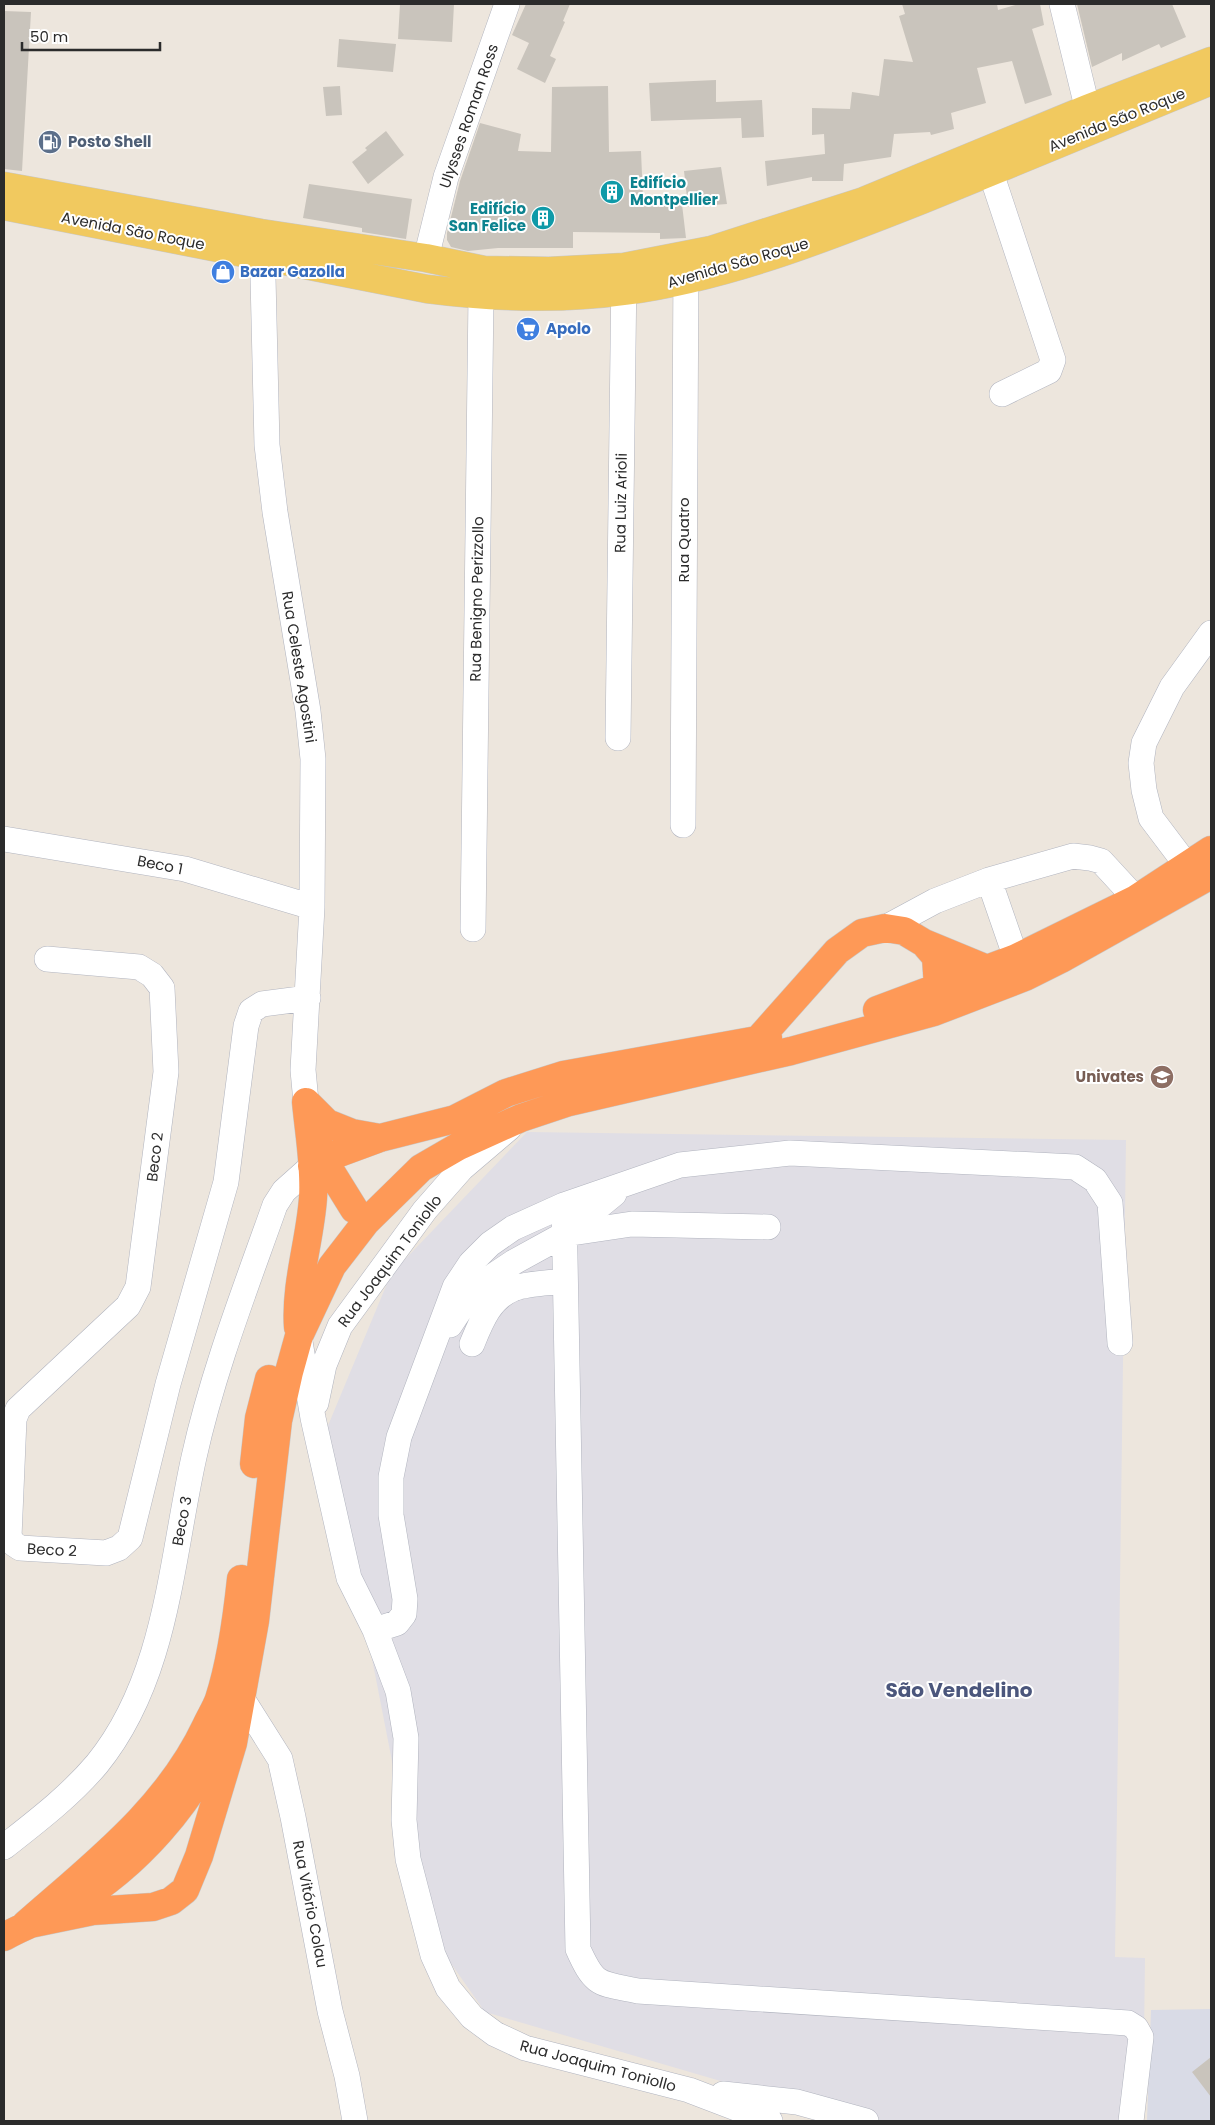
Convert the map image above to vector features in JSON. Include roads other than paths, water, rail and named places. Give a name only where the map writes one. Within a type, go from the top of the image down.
[{"type":"highway","points":[[14,1931],[93,1911],[153,1907],[171,1901],[185,1890],[195,1867],[233,1743],[255,1621],[278,1421],[299,1336],[332,1266],[366,1222],[421,1168],[459,1146],[522,1118],[569,1102],[791,1051],[936,1000],[1025,977],[1061,959],[1199,871],[1211,850]]},
{"type":"highway","points":[[317,1163],[380,1138],[455,1118],[506,1093],[563,1075],[757,1041],[884,1008],[936,1000],[987,969],[1016,958],[1136,899],[1199,871]]},
{"type":"highway","points":[[757,1041],[837,951],[862,933],[885,928],[904,931],[924,943],[987,969]]},
{"type":"highway","points":[[924,943],[936,957],[936,1000]]},
{"type":"highway","points":[[306,1102],[327,1123],[352,1132],[380,1138]]},
{"type":"highway","points":[[299,1336],[297,1302],[308,1239],[317,1163],[306,1102]]},
{"type":"highway","points":[[14,1931],[126,1836],[162,1796],[195,1749],[219,1699],[238,1604],[259,1418],[274,1356],[297,1302],[324,1251],[354,1209],[455,1118]]},
{"type":"highway","points":[[317,1163],[354,1209]]},
{"type":"highway","points":[[14,1931],[72,1905],[114,1877],[140,1852],[170,1820],[195,1785],[217,1747],[241,1697]]},
{"type":"highway","points":[[126,1836],[113,1860],[114,1877],[131,1898],[153,1907]]},
{"type":"main road","name":"Avenida São Roque","points":[[4,186],[262,245],[427,289],[476,286],[549,271],[623,280],[686,268],[711,250],[988,162],[1090,119],[1211,61]]},
{"type":"main road","name":"Avenida São Roque","points":[[1090,119],[1211,81]]},
{"type":"main road","name":"Avenida São Roque","points":[[4,206],[262,245],[426,258],[476,286]]},
{"type":"street","name":"Ulysses Roman Ross","points":[[426,258],[446,177],[507,4]]},
{"type":"street","points":[[1062,4],[1090,119]]},
{"type":"street","points":[[988,162],[1052,360],[1049,371],[1002,394]]},
{"type":"street","name":"Rua Celeste Agostini","points":[[262,245],[267,445],[275,512],[308,711],[313,759],[312,907],[303,1070],[306,1102]]},
{"type":"street","name":"Rua Quatro","points":[[683,825],[686,268]]},
{"type":"street","name":"Rua Luiz Arioli","points":[[618,738],[623,280]]},
{"type":"street","name":"Rua Benigno Perizzollo","points":[[473,929],[476,286]]},
{"type":"street","points":[[1199,871],[1151,818],[1144,790],[1141,763],[1144,743],[1172,688],[1211,633]]},
{"type":"street","name":"Beco 1","points":[[4,839],[185,869],[312,907]]},
{"type":"street","points":[[885,928],[935,901],[989,880],[1073,856],[1101,861],[1136,899]]},
{"type":"street","points":[[989,880],[1016,958]]},
{"type":"street","name":"Beco 2","points":[[47,959],[139,967],[152,975],[162,988],[166,1072],[138,1287],[128,1306],[18,1409],[14,1419],[9,1537],[20,1548],[106,1553],[119,1548],[130,1538],[168,1384],[226,1182],[248,1018],[251,1011],[262,1004],[308,998]]},
{"type":"street","name":"Rua Joaquim Toniollo","points":[[522,1118],[462,1168],[425,1210],[340,1326],[324,1365],[313,1418],[349,1578],[376,1630],[398,1691],[406,1738],[404,1820],[408,1859],[433,1955],[448,1988],[472,2017],[495,2034],[525,2048],[689,2090],[770,2121]]},
{"type":"street","points":[[376,1630],[397,1623],[404,1614],[406,1599],[391,1515],[391,1478],[399,1437],[455,1287],[471,1262],[490,1244],[513,1228],[564,1205],[680,1165],[790,1153],[1074,1167],[1095,1180],[1110,1203],[1120,1343]]},
{"type":"street","name":"Beco 3","points":[[4,1847],[54,1808],[97,1763],[126,1720],[146,1677],[170,1586],[194,1456],[229,1334],[275,1205],[284,1191],[317,1163]]},
{"type":"street","points":[[433,1350],[464,1304],[484,1282],[514,1262],[565,1234],[626,1184]]},
{"type":"street","points":[[564,1205],[578,1949],[588,1972],[602,1984],[638,1990],[1128,2023],[1136,2028],[1141,2038],[1131,2121]]},
{"type":"street","points":[[565,1234],[632,1224],[768,1227]]},
{"type":"street","points":[[472,1344],[483,1316],[495,1300],[514,1288],[564,1281]]},
{"type":"street","points":[[299,1336],[313,1418]]},
{"type":"street","name":"Rua Vitório Colau","points":[[241,1697],[280,1760],[294,1817],[330,2011],[347,2076],[356,2121]]},
{"type":"street","points":[[689,2090],[797,2102],[866,2121]]},
{"type":"place","name":"Posto Shell","points":[[50,142]]},
{"type":"place","name":"Edifício Montpellier","points":[[612,192]]},
{"type":"place","name":"Edifício San Felice","points":[[543,218]]},
{"type":"place","name":"Bazar Gazolla","points":[[223,272]]},
{"type":"place","name":"Apolo","points":[[528,329]]},
{"type":"place","name":"Univates","points":[[1162,1077]]},
{"type":"district","name":"São Vendelino","points":[[959,1690]]}]
